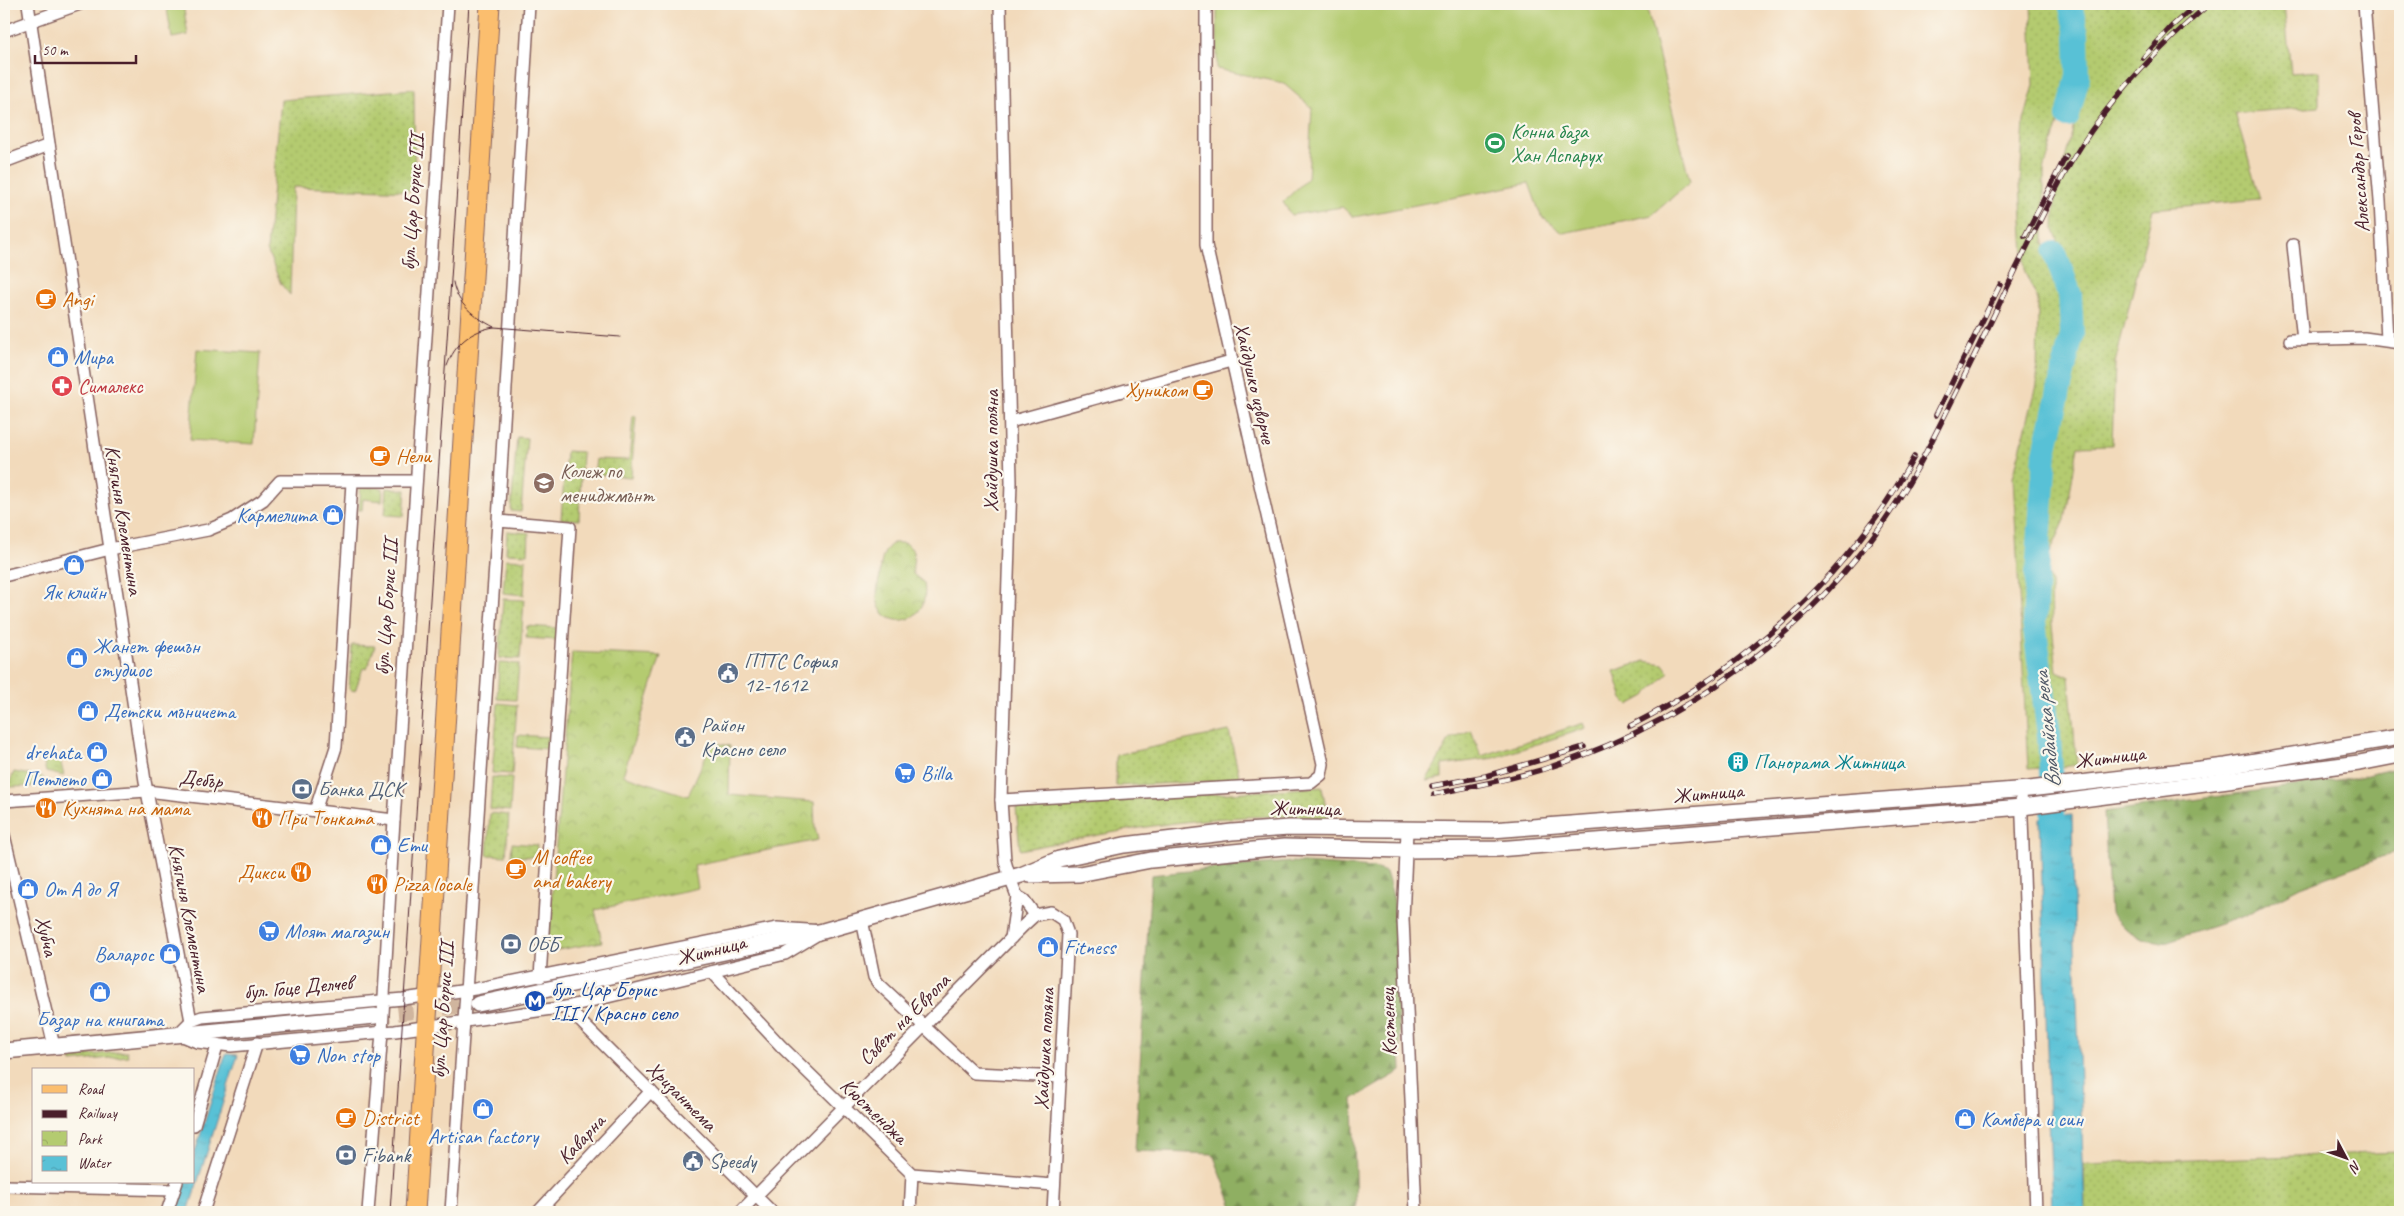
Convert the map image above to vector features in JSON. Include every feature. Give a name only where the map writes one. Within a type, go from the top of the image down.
[{"type":"main road","name":"бул. Цар Борис III","points":[[415,1212],[490,4]]},
{"type":"street","name":"Княгиня Клементина","points":[[28,4],[147,791],[191,1021]]},
{"type":"street","points":[[4,31],[80,4]]},
{"type":"street","name":"бул. Цар Борис III","points":[[368,1212],[382,1032],[394,820],[448,4]]},
{"type":"street","name":"бул. Цар Борис III","points":[[451,1212],[498,522],[529,4]]},
{"type":"street","name":"Хайдушка поляна","points":[[1000,4],[1011,482],[1001,800],[1005,861],[1015,877],[1017,896],[1012,938]]},
{"type":"street","name":"Хайдушко изворче","points":[[1001,800],[1311,783],[1321,776],[1323,764],[1206,245],[1206,4]]},
{"type":"street","name":"Александър Геров","points":[[2364,4],[2380,201],[2387,340]]},
{"type":"street","points":[[4,162],[49,145]]},
{"type":"street","points":[[2293,245],[2303,340]]},
{"type":"street","points":[[2290,340],[2387,340],[2400,343]]},
{"type":"street","points":[[1010,422],[1231,361]]},
{"type":"street","points":[[4,576],[110,549],[208,530],[232,520],[262,500],[280,481],[295,479],[352,482],[416,481]]},
{"type":"street","points":[[315,811],[336,747],[352,482]]},
{"type":"street","points":[[498,522],[570,527],[540,977]]},
{"type":"street","name":"Житница","points":[[478,1004],[823,931],[1015,877],[1060,858],[1124,845],[1222,833],[1289,828],[1407,831],[1492,830],[2025,789],[2226,766],[2400,737]]},
{"type":"street","name":"Житница","points":[[1015,877],[1079,874],[1152,860],[1284,847],[1496,850],[2026,807],[2350,764],[2400,755]]},
{"type":"street","points":[[2025,789],[2036,1212]]},
{"type":"street","name":"Дебър","points":[[4,800],[147,791],[394,820]]},
{"type":"street","name":"Костенец","points":[[1407,831],[1403,919],[1416,1212]]},
{"type":"street","name":"Хубча","points":[[4,835],[54,1046]]},
{"type":"street","name":"Хайдушка поляна","points":[[1017,896],[1024,900],[1035,915],[1051,912],[1058,915],[1063,920],[1068,934],[1053,1212]]},
{"type":"street","points":[[1012,938],[1035,915]]},
{"type":"street","points":[[862,920],[874,977],[974,1073],[1061,1078]]},
{"type":"street","name":"Житница","points":[[428,995],[540,977],[777,928],[823,931]]},
{"type":"street","name":"Житница","points":[[426,1026],[566,1007],[785,954],[823,931]]},
{"type":"street","name":"Съвет на Европа","points":[[740,1212],[1012,938]]},
{"type":"street","name":"Кюстенджа","points":[[712,972],[843,1107],[912,1174],[1054,1185]]},
{"type":"street","name":"бул. Гоце Делчев","points":[[191,1021],[211,1016],[428,995]]},
{"type":"street","name":"Хризантема","points":[[566,1007],[772,1212]]},
{"type":"street","name":"бул. Гоце Делчев","points":[[4,1051],[375,1016]]},
{"type":"street","points":[[178,1034],[191,1021]]},
{"type":"street","name":"бул. Гоце Делчев","points":[[178,1034],[198,1042],[217,1046],[257,1044],[426,1026]]},
{"type":"street","points":[[203,1212],[257,1044]]},
{"type":"street","points":[[195,1122],[217,1046]]},
{"type":"street","name":"Каварна","points":[[538,1212],[651,1091]]},
{"type":"street","points":[[910,1212],[912,1174]]},
{"type":"street","points":[[4,1186],[176,1186],[167,1212]]},
{"type":"green space","points":[[166,4],[183,4],[188,35],[172,38]]},
{"type":"green space","name":"Конна база Хан Аспарух","points":[[1217,4],[1646,4],[1690,182],[1652,215],[1563,233],[1541,216],[1529,183],[1354,217],[1342,207],[1291,215],[1283,202],[1308,178],[1312,108],[1283,83],[1217,69]]},
{"type":"green space","points":[[2031,4],[2063,4],[2071,40],[2072,76],[2044,170],[2044,243],[2062,302],[2064,332],[2036,465],[2029,604],[2029,651],[2041,768],[2028,769],[2013,477],[2037,385],[2038,300],[2025,273],[2020,183],[2024,121],[2034,85]]},
{"type":"green space","points":[[2079,4],[2284,4],[2291,73],[2319,71],[2319,107],[2235,113],[2260,199],[2153,209],[2115,363],[2112,445],[2078,446],[2065,520],[2045,564],[2051,582],[2052,625],[2057,671],[2069,677],[2077,765],[2061,767],[2045,668],[2042,607],[2053,442],[2071,374],[2078,320],[2075,286],[2054,230],[2055,197],[2078,110],[2086,71],[2083,26]]},
{"type":"green space","points":[[414,89],[415,191],[293,187],[290,295],[281,284],[267,250],[281,100]]},
{"type":"green space","points":[[197,349],[260,353],[254,444],[190,440]]},
{"type":"green space","points":[[633,416],[636,416],[631,477],[594,474],[596,459],[629,460]]},
{"type":"green space","points":[[517,437],[527,438],[521,512],[511,511]]},
{"type":"green space","points":[[566,451],[582,452],[579,520],[561,519]]},
{"type":"green space","points":[[361,486],[383,488],[382,501],[363,499],[362,510],[359,510]]},
{"type":"green space","points":[[387,488],[406,490],[404,516],[385,515]]},
{"type":"green space","points":[[507,531],[529,533],[528,554],[506,553]]},
{"type":"green space","points":[[893,543],[904,543],[912,549],[914,557],[913,574],[924,583],[924,596],[921,607],[908,619],[891,619],[884,614],[877,599],[883,557],[886,550]]},
{"type":"green space","points":[[506,559],[526,560],[524,595],[503,593]]},
{"type":"green space","points":[[503,599],[524,600],[520,659],[499,658]]},
{"type":"green space","points":[[527,626],[557,628],[556,640],[526,638]]},
{"type":"green space","points":[[352,645],[375,646],[367,669],[363,668],[355,691],[349,689]]},
{"type":"green space","points":[[572,652],[661,656],[623,775],[688,796],[712,742],[730,746],[729,795],[814,802],[815,828],[818,840],[694,865],[698,888],[595,910],[602,942],[547,952]]},
{"type":"green space","points":[[1645,661],[1663,664],[1669,672],[1645,696],[1629,705],[1623,699],[1614,671]]},
{"type":"green space","points":[[499,663],[519,664],[516,700],[497,699]]},
{"type":"green space","points":[[498,703],[517,705],[512,774],[492,773]]},
{"type":"green space","points":[[1584,723],[1586,728],[1494,758],[1442,765],[1442,778],[1426,781],[1450,739],[1471,730],[1481,756]]},
{"type":"green space","points":[[1229,731],[1240,780],[1116,786],[1116,755]]},
{"type":"green space","points":[[518,735],[549,737],[549,749],[517,747]]},
{"type":"green space","points":[[59,755],[64,776],[46,772],[43,759]]},
{"type":"green space","points":[[2400,767],[2400,850],[2300,887],[2244,916],[2162,943],[2142,939],[2124,928],[2110,913],[2104,812],[2359,777]]},
{"type":"green space","points":[[14,772],[43,777],[44,786],[8,787]]},
{"type":"green space","points":[[492,777],[512,778],[510,811],[490,809]]},
{"type":"green space","points":[[1322,787],[1328,819],[1249,817],[1211,819],[1097,835],[1020,850],[1016,807]]},
{"type":"green space","points":[[490,813],[509,815],[506,856],[487,855]]},
{"type":"green space","points":[[512,843],[537,845],[536,857],[511,856]]},
{"type":"green space","points":[[1292,862],[1374,868],[1386,872],[1394,899],[1401,1071],[1353,1099],[1356,1212],[1235,1212],[1213,1154],[1135,1151],[1151,875]]},
{"type":"green space","points":[[127,1051],[128,1056],[72,1062],[71,1057]]},
{"type":"green space","points":[[2400,1152],[2400,1212],[2085,1212],[2084,1164]]},
{"type":"water","points":[[2072,815],[2085,1212],[2052,1212],[2040,818]]},
{"type":"water","points":[[226,1054],[238,1055],[188,1212],[176,1212],[184,1184],[195,1184],[195,1152]]},
{"type":"waterway","name":"Владайска река","points":[[2068,116],[2078,76],[2077,34],[2070,4]]},
{"type":"waterway","name":"Владайска река","points":[[2055,253],[2070,295],[2072,334],[2045,452],[2034,622],[2049,735],[2055,848]]},
{"type":"tunnel","points":[[375,1016],[478,1004]]},
{"type":"tram line","points":[[390,1212],[469,4]]},
{"type":"tram line","points":[[453,282],[458,297],[463,304],[480,319],[494,327],[620,337]]},
{"type":"tram line","points":[[447,366],[454,351],[465,339],[494,327]]},
{"type":"railway","points":[[2143,58],[2172,26],[2197,4]]},
{"type":"railway","points":[[1434,794],[1547,768],[1606,746],[1663,718],[1717,685],[1768,647],[1814,604],[1857,557],[1894,507],[1926,452],[2042,216],[2080,147],[2131,80],[2161,48],[2209,4]]},
{"type":"railway","points":[[2025,236],[2066,156]]},
{"type":"railway","points":[[1936,415],[2000,285]]},
{"type":"railway","points":[[1630,726],[1674,702],[1716,675],[1755,646],[1792,613],[1827,578],[1859,540],[1888,500],[1914,457]]},
{"type":"railway","points":[[1432,786],[1486,776],[1584,747]]},
{"type":"place","name":"Конна база Хан Аспарух","points":[[1495,143]]},
{"type":"place","name":"Angi","points":[[46,299]]},
{"type":"place","name":"Мира","points":[[58,357]]},
{"type":"place","name":"Сималекс","points":[[62,386]]},
{"type":"place","name":"Хуником","points":[[1203,390]]},
{"type":"place","name":"Нели","points":[[380,456]]},
{"type":"place","name":"Колеж по мениджмънт","points":[[544,483]]},
{"type":"place","name":"Кармелита","points":[[333,515]]},
{"type":"place","name":"Як клийн","points":[[74,565]]},
{"type":"place","name":"Жанет фешън студиос","points":[[77,658]]},
{"type":"place","name":"ПТТС София 12-1612","points":[[728,673]]},
{"type":"place","name":"Детски мъничета","points":[[88,711]]},
{"type":"place","name":"Район Красно село","points":[[685,737]]},
{"type":"place","name":"drehata","points":[[97,752]]},
{"type":"place","name":"Панорама Житница","points":[[1738,762]]},
{"type":"place","name":"Billa","points":[[905,773]]},
{"type":"place","name":"Петлето","points":[[102,779]]},
{"type":"place","name":"Банка ДСК","points":[[302,789]]},
{"type":"place","name":"Кухнята на мама","points":[[46,808]]},
{"type":"place","name":"При Тонката","points":[[262,818]]},
{"type":"place","name":"Ети","points":[[381,845]]},
{"type":"place","name":"M coffee and bakery","points":[[516,869]]},
{"type":"place","name":"Дикси","points":[[301,872]]},
{"type":"place","name":"Pizza locale","points":[[377,884]]},
{"type":"place","name":"От А до Я","points":[[28,889]]},
{"type":"place","name":"Моят магазин","points":[[269,931]]},
{"type":"place","name":"ОББ","points":[[511,944]]},
{"type":"place","name":"Fitness","points":[[1048,947]]},
{"type":"place","name":"Валарос","points":[[170,954]]},
{"type":"place","name":"Базар на книгата","points":[[100,992]]},
{"type":"place","name":"бул. Цар Борис III / Красно село","points":[[535,1001]]},
{"type":"place","name":"Non stop","points":[[300,1055]]},
{"type":"place","name":"Artisan factory","points":[[483,1109]]},
{"type":"place","name":"District","points":[[346,1118]]},
{"type":"place","name":"Камбера и син","points":[[1965,1119]]},
{"type":"place","name":"Fibank","points":[[346,1155]]},
{"type":"place","name":"Speedy","points":[[693,1161]]}]
